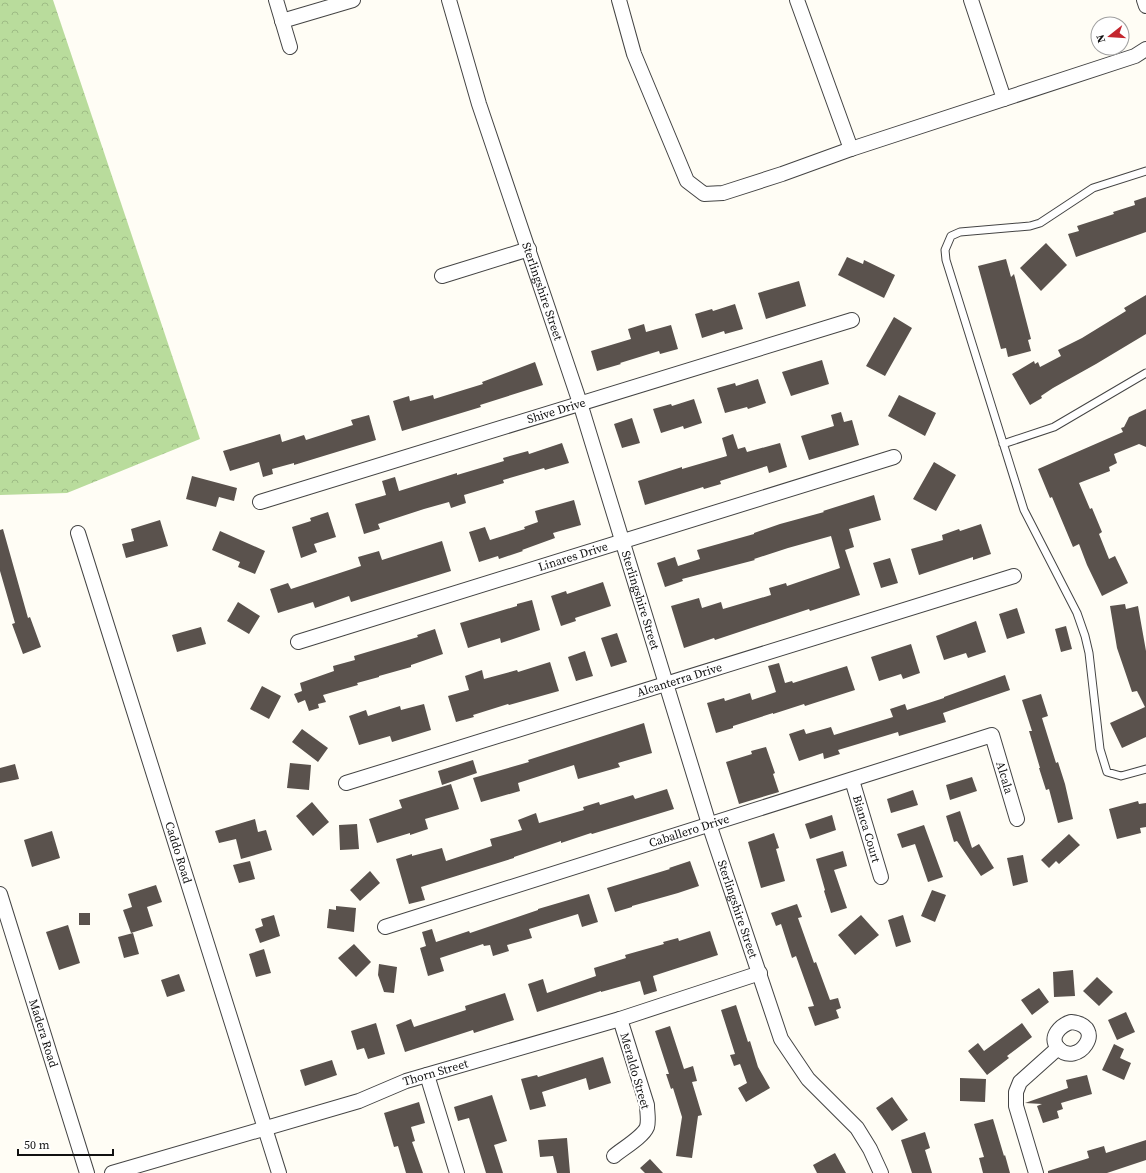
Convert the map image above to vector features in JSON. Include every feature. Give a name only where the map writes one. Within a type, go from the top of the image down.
[{"type":"street","points":[[276,0],[290,47]]},
{"type":"street","points":[[282,21],[353,0]]},
{"type":"street","name":"Sterlingshire Street","points":[[449,0],[479,104],[580,403],[709,824],[781,1038],[808,1079],[857,1128],[881,1173]]},
{"type":"street","points":[[619,0],[634,54],[688,181],[704,194],[723,193],[782,174],[851,149],[1135,56],[1146,49]]},
{"type":"street","points":[[797,0],[851,149]]},
{"type":"street","points":[[971,0],[1004,99]]},
{"type":"street","points":[[1144,0],[1146,6]]},
{"type":"street","points":[[442,276],[529,249]]},
{"type":"street","name":"Shive Drive","points":[[260,502],[852,320]]},
{"type":"street","name":"Linares Drive","points":[[298,642],[894,457]]},
{"type":"street","name":"Caddo Road","points":[[78,533],[280,1173]]},
{"type":"street","name":"Alcanterra Drive","points":[[346,783],[1014,576]]},
{"type":"street","name":"Caballero Drive","points":[[385,927],[992,735]]},
{"type":"street","name":"Alcala","points":[[992,735],[1017,819]]},
{"type":"street","name":"Bianca Court","points":[[852,780],[881,877]]},
{"type":"street","name":"Madera Road","points":[[0,894],[87,1173]]},
{"type":"street","name":"Thorn Street","points":[[112,1173],[360,1101],[406,1081],[620,1019],[760,973]]},
{"type":"street","name":"Meraldo Street","points":[[614,1156],[638,1138],[647,1127],[648,1118],[647,1105],[620,1019]]},
{"type":"street","points":[[1036,1173],[1016,1106],[1016,1092],[1020,1082],[1058,1048]]},
{"type":"street","points":[[427,1075],[457,1173]]},
{"type":"lane","points":[[1146,171],[1093,188],[1040,223],[1030,226],[960,232],[951,236],[945,250],[946,260],[1024,510],[1077,613],[1085,636],[1089,653],[1100,749],[1107,772],[1121,776],[1146,769]]},
{"type":"lane","points":[[1003,444],[1058,425],[1146,373]]},
{"type":"green space","points":[[0,0],[53,0],[200,439],[67,493],[0,495]]},
{"type":"building","points":[[1146,197],[1146,232],[1076,257],[1068,234],[1079,231],[1077,226],[1114,214],[1113,212],[1135,205],[1134,201]]},
{"type":"building","points":[[1046,243],[1067,265],[1041,291],[1020,268]]},
{"type":"building","points":[[847,257],[863,264],[864,260],[895,275],[884,298],[838,275]]},
{"type":"building","points":[[1006,259],[1011,277],[1014,274],[1031,339],[1028,340],[1031,351],[1008,357],[1006,348],[1001,349],[978,266]]},
{"type":"building","points":[[799,281],[806,306],[766,319],[758,293]]},
{"type":"building","points":[[1146,295],[1146,334],[1053,388],[1041,396],[1042,398],[1030,405],[1012,374],[1034,361],[1035,364],[1038,362],[1040,367],[1061,356],[1058,350],[1082,338],[1126,311],[1124,308]]},
{"type":"building","points":[[735,304],[743,329],[725,334],[724,331],[702,338],[695,314],[712,309],[713,311]]},
{"type":"building","points":[[894,317],[912,328],[885,376],[866,366]]},
{"type":"building","points":[[644,324],[646,332],[671,325],[678,349],[660,354],[659,351],[597,371],[591,351],[631,339],[628,329]]},
{"type":"building","points":[[822,360],[829,384],[791,396],[782,372]]},
{"type":"building","points":[[535,362],[543,385],[480,405],[481,407],[402,431],[393,401],[409,396],[410,401],[433,395],[434,399],[483,384],[482,382]]},
{"type":"building","points":[[758,379],[766,403],[748,409],[747,407],[725,413],[717,388],[735,383],[736,386]]},
{"type":"building","points":[[899,395],[936,413],[925,436],[888,416]]},
{"type":"building","points":[[694,399],[702,423],[684,429],[683,426],[661,433],[653,409],[671,404],[672,406]]},
{"type":"building","points":[[1146,409],[1146,447],[1139,444],[1114,454],[1117,463],[1109,467],[1110,471],[1079,483],[1102,532],[1099,534],[1109,559],[1115,556],[1128,583],[1102,596],[1079,544],[1073,547],[1052,497],[1050,498],[1038,469],[1123,432],[1121,428],[1124,427],[1129,417]]},
{"type":"building","points":[[841,412],[844,422],[852,420],[859,445],[809,460],[801,436],[834,426],[831,415]]},
{"type":"building","points":[[369,415],[376,440],[294,465],[294,463],[272,469],[273,474],[263,477],[259,462],[230,471],[223,451],[280,434],[282,442],[304,435],[306,440],[353,425],[351,420]]},
{"type":"building","points":[[632,418],[640,443],[622,448],[614,424]]},
{"type":"building","points":[[733,434],[738,449],[745,447],[747,452],[780,443],[787,467],[769,473],[767,466],[720,481],[721,484],[704,489],[703,487],[645,505],[638,481],[682,467],[682,469],[727,456],[722,438]]},
{"type":"building","points":[[562,443],[569,463],[545,470],[544,468],[503,480],[504,483],[464,495],[466,503],[451,508],[449,502],[424,509],[378,524],[380,529],[364,534],[355,504],[386,495],[382,481],[395,477],[399,491],[457,473],[457,475],[504,461],[503,458],[528,451],[529,454]]},
{"type":"building","points":[[934,462],[956,475],[936,511],[913,499]]},
{"type":"building","points":[[192,476],[237,488],[234,501],[219,497],[216,507],[186,499]]},
{"type":"building","points":[[874,495],[881,520],[849,529],[854,547],[845,550],[860,595],[810,611],[809,609],[715,640],[714,638],[684,648],[671,606],[699,598],[702,608],[721,602],[723,609],[771,595],[769,588],[786,583],[787,586],[840,568],[831,536],[788,548],[754,559],[755,560],[682,579],[683,581],[665,587],[657,563],[675,557],[678,566],[700,559],[697,550],[754,534],[780,524],[824,512],[823,511]]},
{"type":"building","points":[[574,500],[581,525],[553,533],[555,538],[522,550],[523,551],[499,559],[498,556],[479,562],[469,532],[485,527],[490,540],[525,529],[524,527],[538,522],[535,511]]},
{"type":"building","points":[[328,512],[336,537],[314,544],[317,552],[301,558],[292,527],[311,521],[310,518]]},
{"type":"building","points":[[160,520],[168,546],[126,558],[122,544],[134,541],[131,529]]},
{"type":"building","points":[[981,524],[991,554],[973,560],[973,557],[919,575],[911,549],[943,540],[942,535]]},
{"type":"building","points":[[3,529],[28,618],[30,617],[41,647],[23,654],[12,624],[15,623],[0,571],[0,530]]},
{"type":"building","points":[[220,531],[265,551],[255,574],[238,567],[240,562],[212,550]]},
{"type":"building","points":[[442,541],[451,571],[351,602],[349,596],[315,608],[313,602],[278,613],[270,589],[288,583],[291,589],[361,566],[358,557],[379,551],[382,560]]},
{"type":"building","points":[[890,558],[898,583],[881,588],[873,563]]},
{"type":"building","points":[[603,582],[611,606],[575,618],[576,621],[561,626],[551,596],[566,591],[567,594]]},
{"type":"building","points":[[532,600],[540,630],[501,643],[500,638],[468,648],[460,623]]},
{"type":"building","points":[[238,602],[260,616],[249,634],[227,621]]},
{"type":"building","points":[[1125,604],[1126,609],[1138,606],[1146,651],[1146,737],[1122,748],[1110,723],[1145,707],[1137,691],[1132,692],[1117,648],[1110,606]]},
{"type":"building","points":[[1017,608],[1025,633],[1007,639],[999,614]]},
{"type":"building","points":[[976,621],[986,652],[968,658],[966,653],[944,660],[936,636]]},
{"type":"building","points":[[1066,626],[1072,649],[1061,652],[1055,629]]},
{"type":"building","points":[[201,627],[206,644],[177,652],[172,635]]},
{"type":"building","points":[[435,629],[443,654],[411,665],[411,667],[323,695],[326,702],[318,704],[319,708],[309,711],[305,700],[298,703],[294,694],[302,691],[300,683],[334,671],[333,666],[355,660],[354,656],[418,637],[417,635]]},
{"type":"building","points":[[617,633],[627,662],[611,667],[601,638]]},
{"type":"building","points":[[911,644],[920,673],[903,679],[901,674],[879,681],[871,657]]},
{"type":"building","points":[[585,651],[593,676],[576,681],[568,657]]},
{"type":"building","points":[[550,662],[559,691],[509,705],[508,704],[456,722],[448,696],[469,690],[465,676],[482,670],[484,679],[517,670],[518,672]]},
{"type":"building","points":[[779,663],[785,683],[792,681],[793,683],[847,666],[855,690],[805,706],[804,704],[773,713],[716,733],[707,703],[724,698],[725,701],[750,693],[752,700],[776,692],[768,666]]},
{"type":"building","points":[[1005,675],[1010,690],[943,713],[946,722],[899,736],[898,732],[838,750],[840,754],[824,759],[823,753],[799,761],[789,734],[804,729],[806,734],[831,727],[834,735],[893,717],[890,709],[905,704],[907,710]]},
{"type":"building","points":[[262,686],[281,696],[269,719],[250,709]]},
{"type":"building","points":[[1041,694],[1048,716],[1042,718],[1056,763],[1058,762],[1065,784],[1073,819],[1058,823],[1049,789],[1046,790],[1039,768],[1029,731],[1032,731],[1022,700]]},
{"type":"building","points":[[424,704],[431,730],[392,742],[390,736],[359,745],[349,716],[366,710],[368,716],[400,706],[401,710]]},
{"type":"building","points":[[644,723],[652,753],[618,763],[620,767],[578,779],[574,765],[518,783],[520,791],[481,802],[473,778],[529,762],[528,760]]},
{"type":"building","points":[[302,729],[328,748],[318,762],[292,742]]},
{"type":"building","points":[[766,747],[775,773],[773,774],[779,792],[739,804],[726,762],[752,754],[751,751]]},
{"type":"building","points":[[473,760],[477,773],[442,785],[438,771]]},
{"type":"building","points":[[290,763],[311,765],[309,790],[287,788]]},
{"type":"building","points":[[15,764],[19,779],[0,783],[0,768]]},
{"type":"building","points":[[972,777],[977,791],[950,800],[946,785]]},
{"type":"building","points":[[451,784],[459,809],[425,819],[428,829],[377,843],[369,819],[402,808],[399,800]]},
{"type":"building","points":[[667,789],[674,809],[561,843],[561,841],[514,858],[421,887],[425,900],[409,904],[396,859],[442,848],[446,861],[492,846],[490,839],[522,830],[518,820],[536,813],[539,823],[584,810],[583,807],[599,802],[600,805],[633,795],[635,799]]},
{"type":"building","points":[[913,790],[918,805],[891,813],[887,799]]},
{"type":"building","points":[[1138,801],[1139,804],[1146,803],[1146,827],[1140,828],[1141,833],[1117,839],[1109,809]]},
{"type":"building","points":[[312,802],[329,822],[313,836],[296,816]]},
{"type":"building","points":[[960,811],[972,848],[979,844],[994,868],[981,876],[957,841],[954,842],[946,816]]},
{"type":"building","points":[[832,815],[836,830],[810,839],[805,824]]},
{"type":"building","points":[[255,819],[258,832],[266,830],[272,850],[241,859],[236,839],[219,843],[215,831]]},
{"type":"building","points":[[357,824],[359,849],[340,850],[339,825]]},
{"type":"building","points":[[924,825],[943,877],[928,882],[915,844],[902,848],[897,834]]},
{"type":"building","points":[[52,831],[60,858],[32,867],[24,840]]},
{"type":"building","points":[[774,833],[779,848],[776,849],[785,881],[761,888],[748,842]]},
{"type":"building","points":[[1069,834],[1080,845],[1059,864],[1056,861],[1049,868],[1041,860]]},
{"type":"building","points":[[843,851],[847,866],[834,870],[847,908],[831,913],[816,859]]},
{"type":"building","points":[[1023,855],[1028,882],[1013,886],[1007,858]]},
{"type":"building","points":[[250,861],[255,879],[239,883],[233,865]]},
{"type":"building","points":[[690,861],[699,886],[615,912],[607,888],[670,869],[669,868]]},
{"type":"building","points":[[370,871],[380,883],[360,901],[350,890]]},
{"type":"building","points":[[156,885],[162,902],[147,907],[153,926],[131,933],[123,910],[132,907],[128,894]]},
{"type":"building","points":[[932,890],[946,895],[935,922],[921,916]]},
{"type":"building","points":[[589,894],[598,922],[582,927],[578,914],[529,929],[532,938],[507,945],[509,951],[493,956],[490,945],[484,946],[483,944],[440,958],[444,971],[428,976],[420,948],[426,946],[422,932],[432,929],[436,942],[469,931],[470,933],[538,909]]},
{"type":"building","points":[[797,904],[802,917],[798,918],[814,963],[816,962],[830,1000],[838,998],[841,1008],[836,1010],[839,1018],[815,1026],[808,1007],[814,1006],[796,956],[792,958],[781,924],[776,926],[771,913]]},
{"type":"building","points":[[336,906],[356,908],[354,932],[327,928],[329,909],[336,910]]},
{"type":"building","points":[[79,913],[90,913],[90,925],[79,925]]},
{"type":"building","points":[[274,915],[280,936],[260,943],[255,929],[263,926],[261,919]]},
{"type":"building","points":[[861,915],[879,935],[855,955],[838,935]]},
{"type":"building","points":[[903,915],[911,942],[896,947],[888,920]]},
{"type":"building","points":[[68,925],[80,963],[59,970],[46,932]]},
{"type":"building","points":[[710,931],[718,955],[653,976],[657,991],[644,995],[640,981],[601,991],[537,1012],[528,984],[543,979],[547,993],[596,976],[594,968],[626,958],[625,955],[664,944],[663,942],[678,938],[679,941]]},
{"type":"building","points":[[133,933],[139,954],[124,958],[118,937]]},
{"type":"building","points":[[354,944],[371,962],[356,977],[338,958]]},
{"type":"building","points":[[264,949],[271,973],[256,977],[249,954]]},
{"type":"building","points":[[379,964],[397,967],[394,993],[384,992],[378,975]]},
{"type":"building","points":[[1073,970],[1075,996],[1054,997],[1053,972]]},
{"type":"building","points":[[179,974],[185,991],[167,997],[161,980]]},
{"type":"building","points":[[1097,977],[1113,992],[1099,1006],[1083,991]]},
{"type":"building","points":[[1039,988],[1049,1002],[1032,1015],[1021,1000]]},
{"type":"building","points":[[505,993],[514,1020],[474,1033],[473,1030],[405,1052],[396,1025],[411,1019],[414,1027],[466,1010],[465,1006]]},
{"type":"building","points":[[736,1005],[758,1067],[770,1088],[746,1102],[738,1088],[747,1083],[740,1064],[734,1066],[730,1055],[735,1054],[721,1010]]},
{"type":"building","points":[[1126,1012],[1135,1032],[1117,1040],[1108,1020]]},
{"type":"building","points":[[376,1023],[385,1054],[368,1059],[364,1048],[357,1050],[351,1031]]},
{"type":"building","points":[[1022,1023],[1032,1037],[1007,1056],[1009,1058],[987,1075],[968,1051],[978,1043],[984,1051]]},
{"type":"building","points":[[670,1026],[684,1069],[693,1066],[697,1081],[692,1082],[702,1115],[698,1116],[692,1158],[676,1156],[682,1117],[673,1088],[671,1089],[666,1074],[669,1074],[655,1031]]},
{"type":"building","points":[[1114,1044],[1124,1049],[1120,1058],[1131,1063],[1124,1080],[1102,1070]]},
{"type":"building","points":[[603,1057],[611,1083],[589,1090],[586,1078],[542,1092],[546,1106],[530,1110],[521,1079],[537,1075],[538,1077]]},
{"type":"building","points":[[332,1060],[337,1075],[305,1086],[300,1070]]},
{"type":"building","points":[[1087,1075],[1092,1094],[1061,1103],[1063,1109],[1057,1111],[1059,1118],[1043,1123],[1037,1106],[1042,1104],[1025,1103],[1068,1088],[1066,1080]]},
{"type":"building","points":[[960,1078],[986,1079],[985,1102],[960,1101]]},
{"type":"building","points":[[492,1095],[507,1141],[494,1145],[503,1173],[486,1173],[469,1118],[458,1121],[454,1107]]},
{"type":"building","points":[[892,1097],[908,1120],[892,1131],[876,1108]]},
{"type":"building","points":[[419,1102],[425,1123],[411,1127],[415,1141],[412,1142],[423,1173],[406,1173],[398,1146],[394,1147],[384,1113]]},
{"type":"building","points":[[993,1119],[1010,1173],[983,1173],[979,1158],[984,1157],[974,1124]]},
{"type":"building","points":[[925,1132],[930,1148],[925,1150],[932,1173],[912,1173],[901,1140]]},
{"type":"building","points":[[567,1138],[570,1173],[557,1173],[553,1156],[540,1157],[538,1140]]},
{"type":"building","points":[[1146,1140],[1146,1160],[1107,1173],[1048,1173],[1048,1171],[1089,1158],[1087,1151],[1104,1146],[1106,1153]]},
{"type":"building","points":[[835,1153],[846,1173],[817,1173],[813,1165]]},
{"type":"building","points":[[650,1159],[663,1173],[645,1173],[640,1168]]}]
